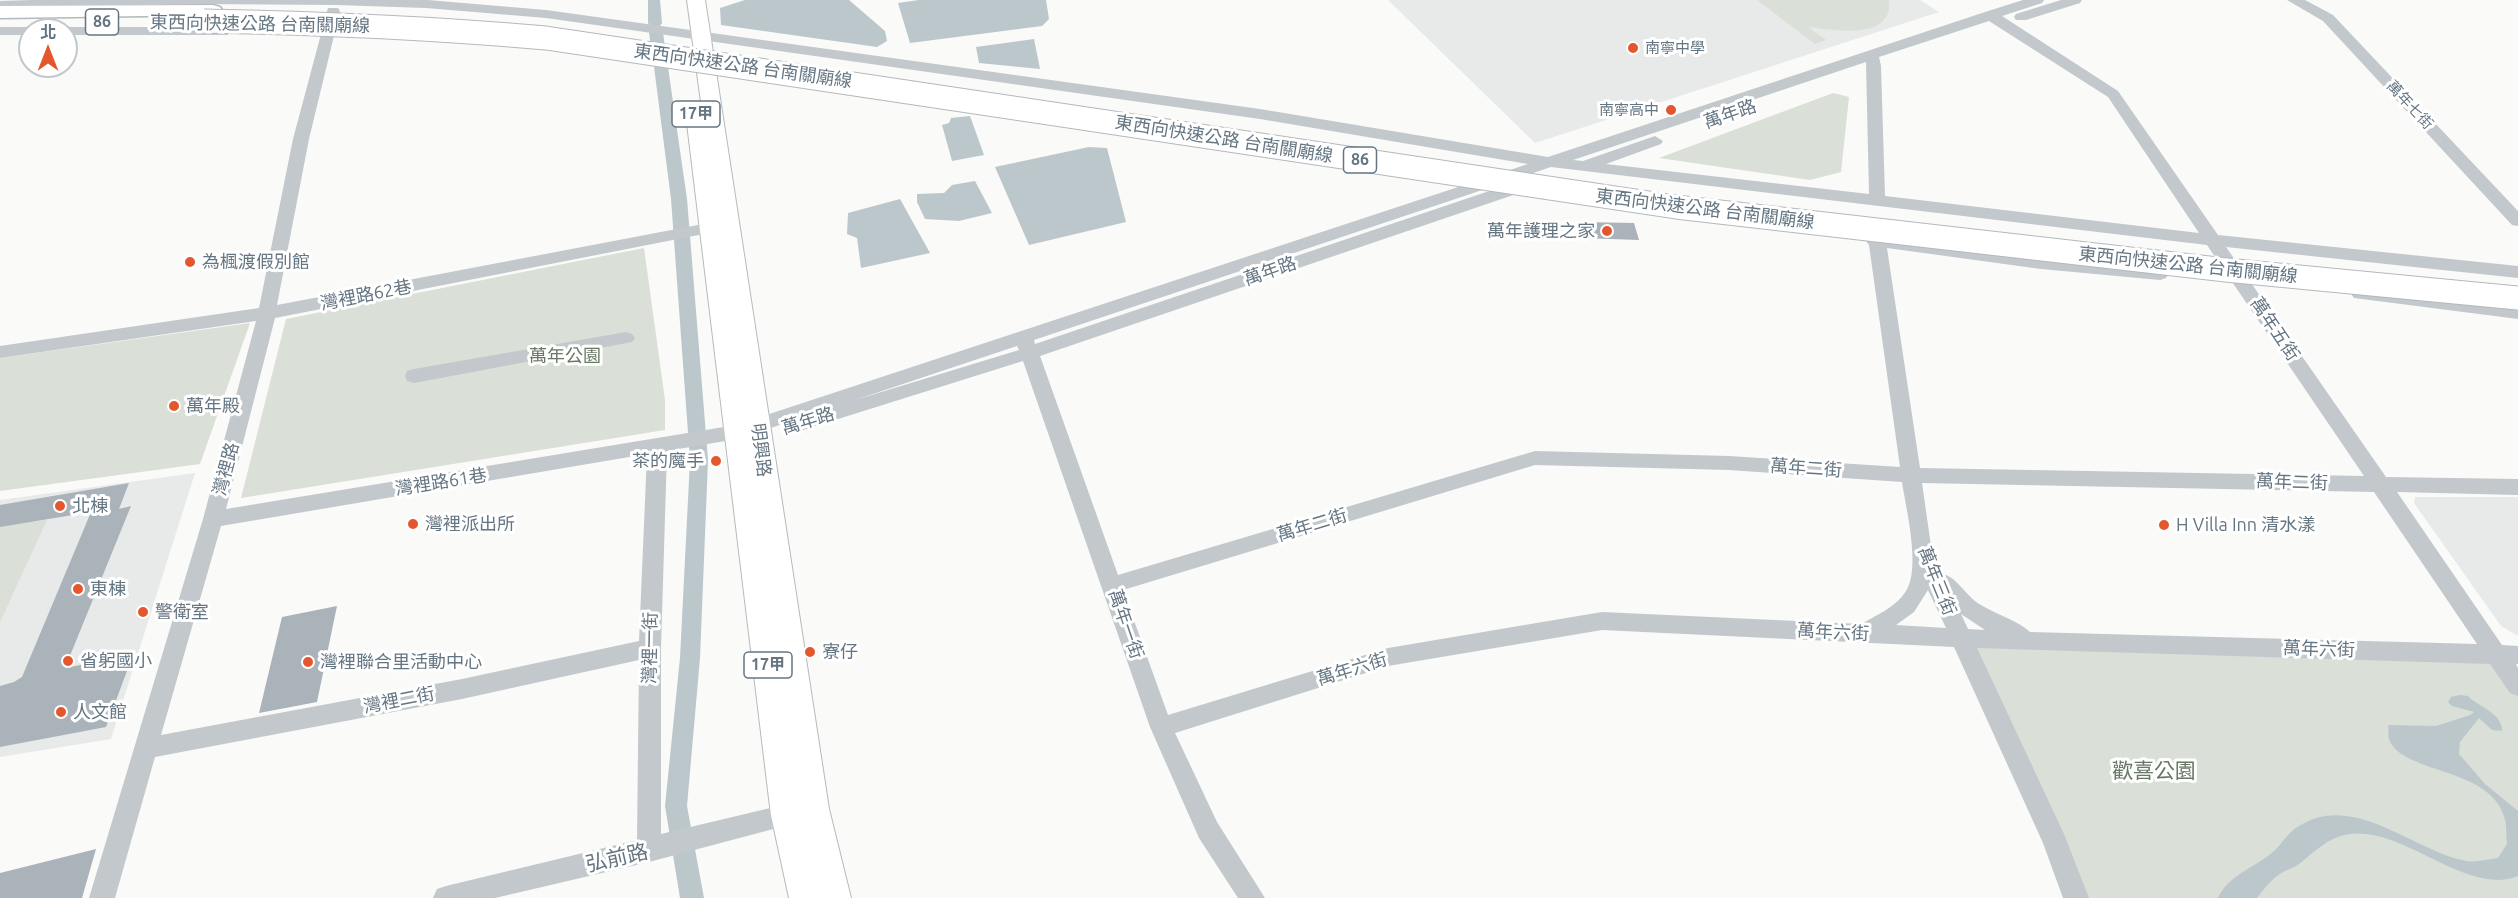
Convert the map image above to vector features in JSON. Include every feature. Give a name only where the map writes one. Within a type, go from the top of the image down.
[{"type":"highway","name":"東西向快速公路 台南關廟線","points":[[0,23],[342,11],[556,28],[1673,193],[2216,255],[2518,284]]},
{"type":"highway","name":"東西向快速公路 台南關廟線","points":[[0,12],[209,16],[424,28],[546,38],[1676,207],[2226,270],[2518,298]]},
{"type":"main road","name":"明興路","points":[[680,0],[693,33],[698,67],[710,228],[741,431],[785,783],[787,815],[805,898]]},
{"type":"main road","name":"明興路","points":[[693,33],[696,0]]},
{"type":"main road","name":"明興路","points":[[741,431],[813,809],[835,898]]},
{"type":"street","points":[[0,5],[200,0],[336,0],[426,4],[546,14],[1260,114],[1548,162],[2214,240],[2518,272]]},
{"type":"street","name":"灣裡路","points":[[102,898],[213,519],[267,314],[302,139],[336,0]]},
{"type":"street","name":"萬年路","points":[[1996,19],[2037,0]]},
{"type":"street","name":"萬年路","points":[[663,445],[741,431],[1026,345],[1583,166],[1872,61],[1996,19],[2075,0]]},
{"type":"street","name":"萬年七街","points":[[2294,0],[2328,18],[2518,221]]},
{"type":"street","name":"萬年五街","points":[[1996,19],[2113,94],[2381,485],[2507,655],[2518,686]]},
{"type":"street","points":[[0,31],[18,31]]},
{"type":"street","points":[[78,31],[402,33],[537,46],[950,103],[1503,192],[2041,262],[2242,281],[2518,313]]},
{"type":"street","points":[[1872,61],[1877,201]]},
{"type":"street","name":"萬年路","points":[[1026,345],[1472,187],[1872,61]]},
{"type":"street","name":"灣裡路62巷","points":[[0,352],[267,314],[710,228]]},
{"type":"street","name":"萬年三街","points":[[1877,241],[1922,554],[2055,842],[2076,898]]},
{"type":"street","points":[[414,376],[626,338]]},
{"type":"street","name":"萬年一街","points":[[1026,345],[1113,585],[1161,727],[1208,830],[1252,898]]},
{"type":"street","name":"灣裡路61巷","points":[[213,519],[663,445]]},
{"type":"street","name":"灣裡一街","points":[[650,850],[650,648],[663,445]]},
{"type":"street","name":"萬年二街","points":[[1113,585],[1535,458],[1729,463],[1912,475],[2518,487]]},
{"type":"street","points":[[1863,633],[1907,608],[1915,598],[1923,574],[1922,554]]},
{"type":"street","points":[[1922,554],[1955,598],[1975,615],[2032,641]]},
{"type":"street","name":"萬年六街","points":[[1161,727],[1388,657],[1602,621],[2032,641],[2507,655]]},
{"type":"street","name":"灣裡二街","points":[[146,748],[462,688],[650,648]]},
{"type":"street","name":"弘前路","points":[[446,898],[787,815]]},
{"type":"shaded area","points":[[745,0],[849,0],[885,31],[887,41],[877,47],[721,25],[720,8]]},
{"type":"shaded area","points":[[919,0],[1046,0],[1049,19],[1042,26],[910,43],[898,3]]},
{"type":"shaded area","name":"南寧中學","points":[[1388,0],[1920,0],[1939,12],[1535,143]]},
{"type":"shaded area","points":[[1034,39],[1040,69],[979,63],[976,47]]},
{"type":"shaded area","points":[[970,116],[984,155],[952,161],[942,125],[949,123],[951,118]]},
{"type":"shaded area","points":[[1089,147],[1107,148],[1126,222],[1029,245],[995,167]]},
{"type":"shaded area","points":[[975,181],[992,213],[959,221],[925,219],[917,202],[917,194],[944,193],[952,185]]},
{"type":"shaded area","points":[[900,199],[930,253],[861,268],[857,238],[847,234],[848,213]]},
{"type":"shaded area","name":"省躬國小","points":[[195,473],[111,739],[0,757],[0,500]]},
{"type":"shaded area","points":[[2415,497],[2518,497],[2518,636],[2501,626],[2414,503]]},
{"type":"shaded area","points":[[2468,696],[2489,711],[2501,725],[2502,731],[2492,730],[2479,718],[2460,742],[2459,754],[2485,784],[2518,811],[2518,876],[2497,880],[2476,877],[2385,838],[2363,834],[2341,836],[2329,841],[2297,865],[2275,877],[2257,898],[2218,898],[2228,883],[2273,852],[2295,829],[2320,817],[2341,815],[2362,819],[2446,855],[2466,861],[2498,858],[2507,844],[2506,822],[2495,800],[2481,788],[2464,779],[2410,759],[2397,750],[2389,739],[2388,725],[2436,726],[2470,715],[2474,712],[2452,706],[2448,702],[2451,697]]},
{"type":"green space","points":[[1757,0],[1889,0],[1888,13],[1882,22],[1872,27],[1846,31],[1808,27],[1826,40],[1815,44]]},
{"type":"green space","points":[[1833,93],[1849,97],[1841,172],[1810,180],[1659,158]]},
{"type":"green space","name":"萬年公園","points":[[644,248],[665,400],[665,430],[241,498],[286,319]]},
{"type":"green space","points":[[250,323],[200,464],[0,491],[0,358]]},
{"type":"green space","points":[[47,520],[0,622],[0,526]]},
{"type":"green space","name":"歡喜公園","points":[[1961,638],[2496,655],[2518,686],[2518,898],[2068,898]]},
{"type":"building","name":"萬年護理之家","points":[[1577,222],[1634,223],[1639,240],[1580,238]]},
{"type":"building","points":[[129,483],[119,509],[131,506],[65,668],[133,655],[106,727],[0,747],[0,686],[22,677],[91,512],[0,527],[0,505]]},
{"type":"building","points":[[337,606],[317,702],[259,713],[282,617]]},
{"type":"building","points":[[96,849],[82,898],[0,898],[0,873]]},
{"type":"waterway","points":[[654,0],[655,23]]},
{"type":"waterway","points":[[656,32],[659,57]]},
{"type":"waterway","points":[[661,67],[679,199],[699,460],[690,658],[676,806],[692,898]]},
{"type":"place","name":"南寧中學","points":[[1633,48]]},
{"type":"place","name":"南寧高中","points":[[1671,110]]},
{"type":"place","name":"萬年護理之家","points":[[1607,231]]},
{"type":"place","name":"為楓渡假別館","points":[[190,262]]},
{"type":"place","name":"萬年殿","points":[[174,406]]},
{"type":"place","name":"茶的魔手","points":[[716,461]]},
{"type":"place","name":"北棟","points":[[60,506]]},
{"type":"place","name":"灣裡派出所","points":[[413,524]]},
{"type":"place","name":"H Villa Inn 清水漾","points":[[2164,525]]},
{"type":"place","name":"東棟","points":[[78,589]]},
{"type":"place","name":"警衛室","points":[[143,612]]},
{"type":"place","name":"寮仔","points":[[810,652]]},
{"type":"place","name":"省躬國小","points":[[68,661]]},
{"type":"place","name":"灣裡聯合里活動中心","points":[[308,662]]},
{"type":"place","name":"人文館","points":[[61,712]]}]
